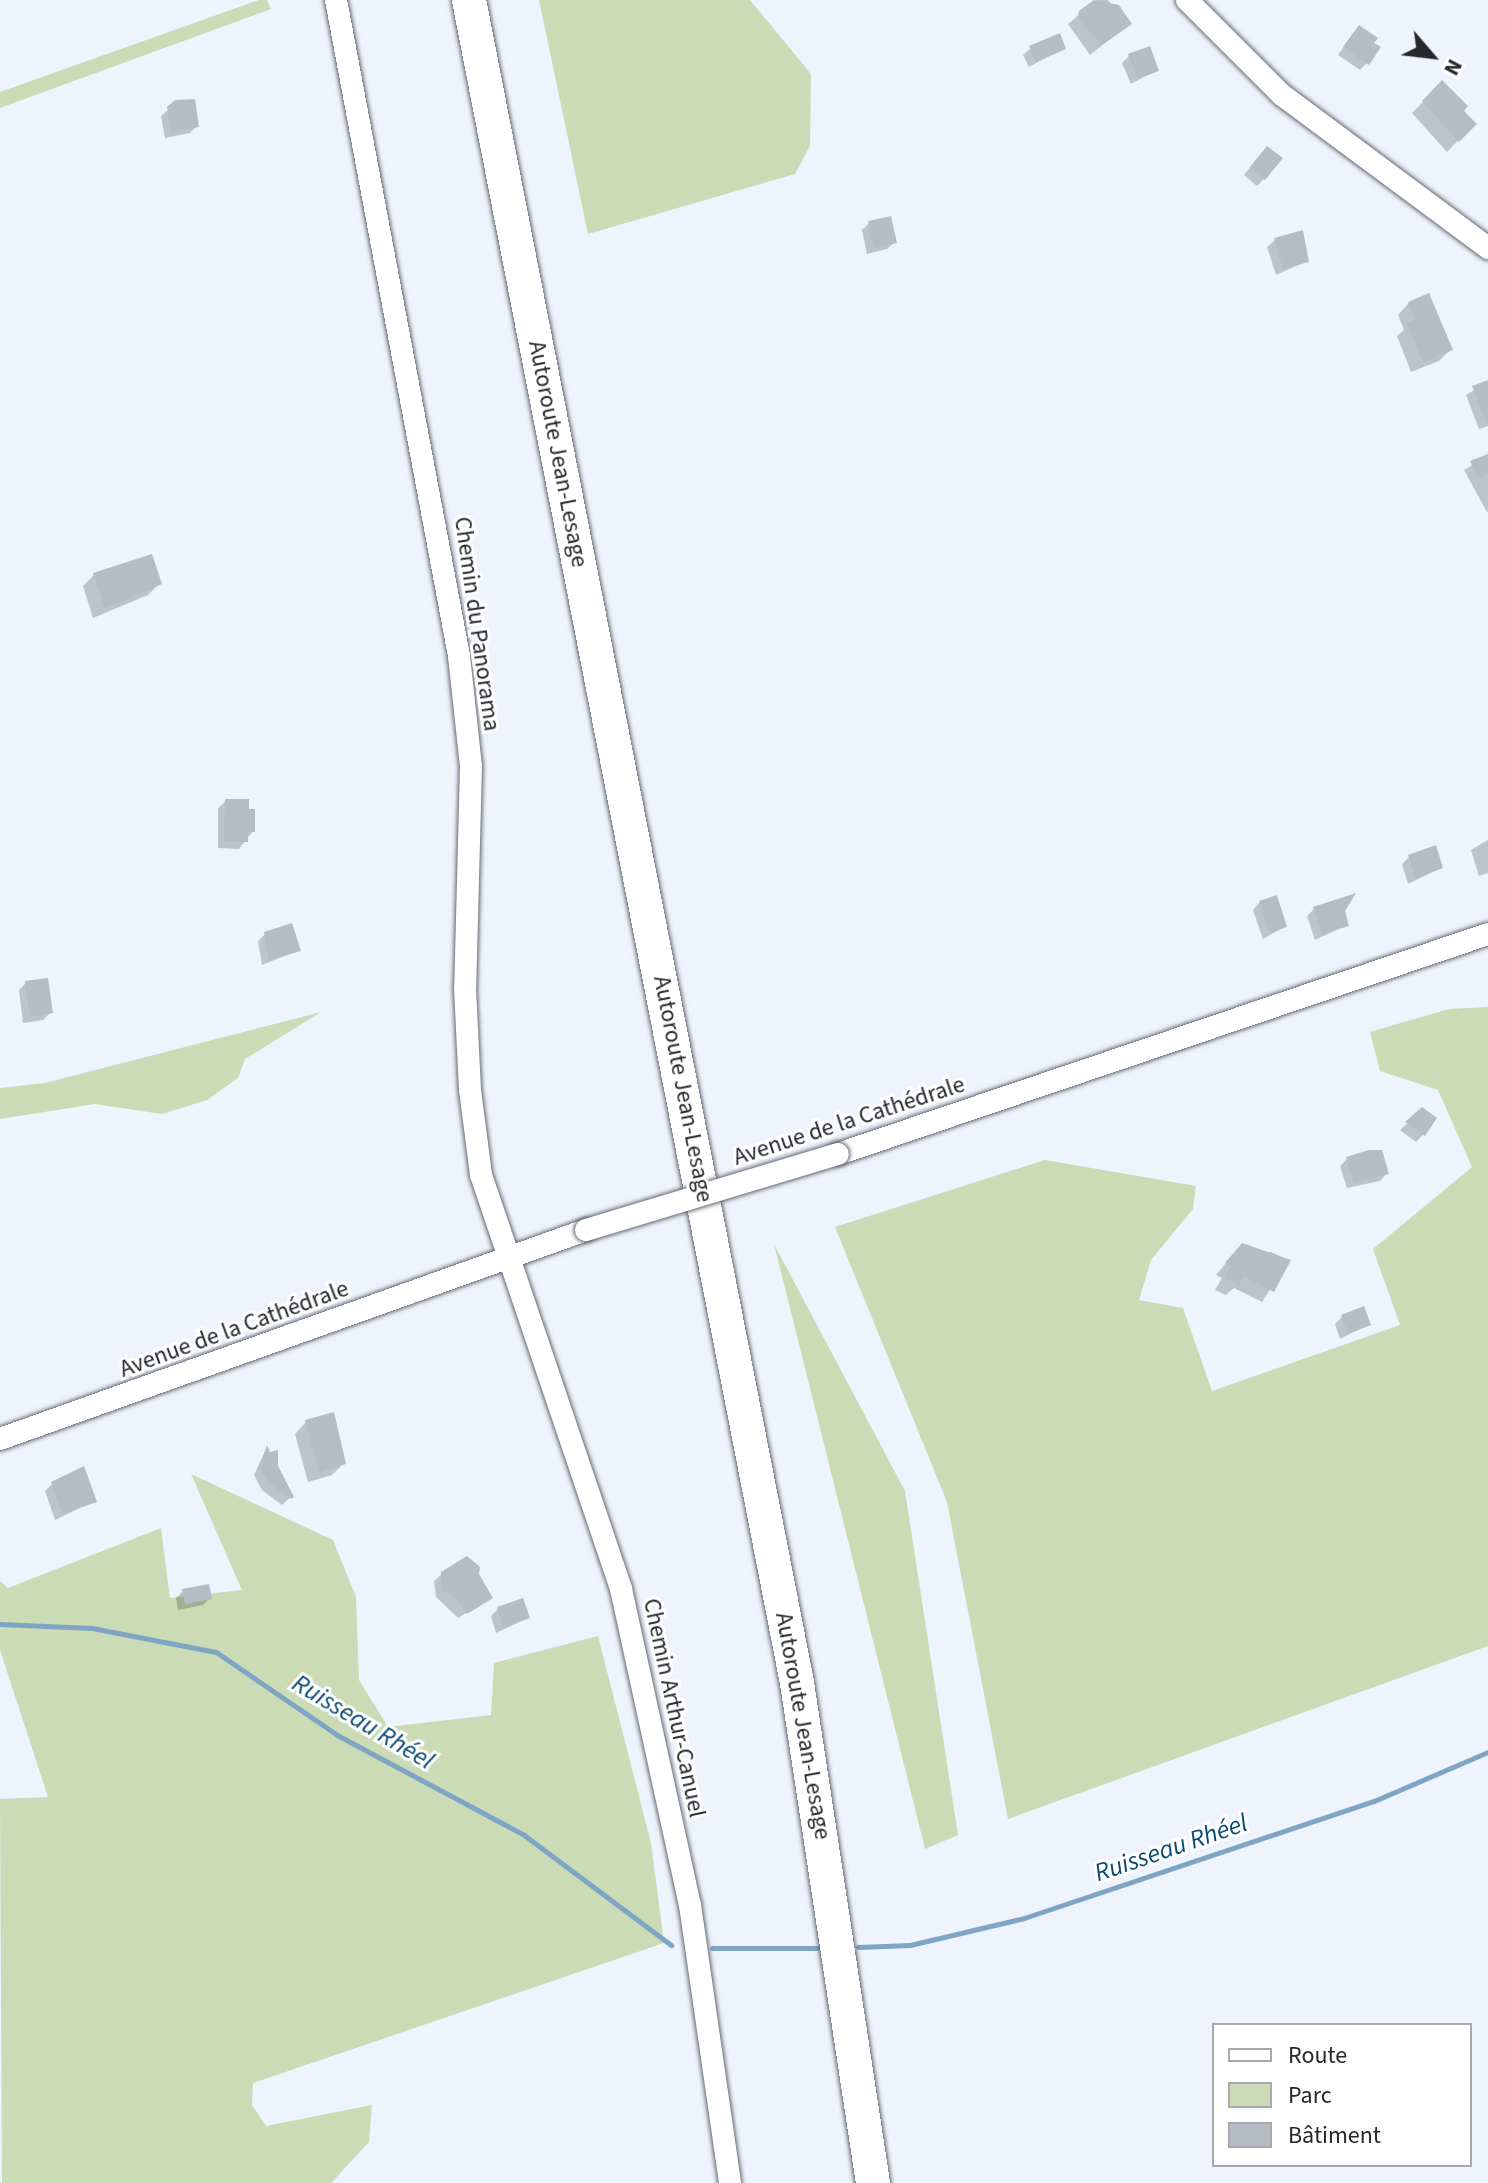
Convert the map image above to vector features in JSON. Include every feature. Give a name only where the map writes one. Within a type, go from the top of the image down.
[{"type":"highway","name":"Autoroute Jean-Lesage","points":[[469,0],[797,1683],[873,2183]]},
{"type":"street","name":"Chemin du Panorama","points":[[336,0],[459,656],[471,766],[465,988],[470,1090],[481,1175],[507,1259]]},
{"type":"street","points":[[1187,0],[1282,95],[1488,248]]},
{"type":"street","name":"Avenue de la Cathédrale","points":[[0,1439],[586,1230],[838,1154],[1488,934]]},
{"type":"street","name":"Chemin Arthur-Canuel","points":[[507,1259],[542,1344],[621,1589],[690,1905],[730,2183]]},
{"type":"green space","points":[[259,0],[267,0],[271,9],[0,108],[0,92]]},
{"type":"green space","points":[[539,0],[750,0],[811,74],[810,146],[795,174],[588,234]]},
{"type":"green space","points":[[1488,1007],[1488,1646],[1008,1819],[947,1502],[835,1227],[1045,1160],[1196,1186],[1193,1209],[1151,1260],[1139,1300],[1183,1308],[1212,1391],[1400,1325],[1373,1249],[1472,1167],[1438,1090],[1380,1071],[1370,1032],[1449,1009]]},
{"type":"green space","points":[[321,1012],[245,1059],[238,1078],[207,1100],[162,1114],[95,1104],[0,1119],[0,1088],[45,1083]]},
{"type":"green space","points":[[774,1244],[905,1491],[958,1835],[925,1849]]},
{"type":"green space","points":[[191,1474],[333,1540],[356,1597],[359,1680],[388,1727],[491,1715],[494,1663],[598,1636],[651,1843],[664,1943],[253,2083],[252,2105],[266,2126],[372,2105],[369,2142],[331,2183],[2,2183],[0,1799],[48,1797],[0,1650],[0,1581],[8,1588],[161,1528],[170,1598],[242,1590]]},
{"type":"building","points":[[1094,0],[1119,5],[1132,24],[1102,45],[1078,18],[1079,11]]},
{"type":"building","points":[[1359,25],[1378,38],[1374,43],[1381,47],[1369,65],[1343,47]]},
{"type":"building","points":[[1060,33],[1066,49],[1036,62],[1029,46]]},
{"type":"building","points":[[1150,46],[1159,71],[1137,79],[1128,54]]},
{"type":"building","points":[[1442,80],[1468,106],[1464,111],[1477,124],[1459,142],[1422,101]]},
{"type":"building","points":[[195,99],[199,127],[171,132],[167,107],[175,100]]},
{"type":"building","points":[[1267,146],[1283,158],[1265,180],[1250,167]]},
{"type":"building","points":[[891,216],[897,243],[874,248],[868,221]]},
{"type":"building","points":[[1303,230],[1309,262],[1283,269],[1274,238]]},
{"type":"building","points":[[1429,293],[1453,350],[1423,362],[1407,323],[1415,320],[1408,302]]},
{"type":"building","points":[[1488,380],[1488,424],[1487,424],[1472,386]]},
{"type":"building","points":[[1488,454],[1488,474],[1477,478],[1470,461]]},
{"type":"building","points":[[152,554],[162,584],[105,608],[93,573]]},
{"type":"building","points":[[225,799],[249,799],[249,809],[255,809],[255,832],[248,832],[248,842],[224,842]]},
{"type":"building","points":[[1436,845],[1443,868],[1416,878],[1408,855]]},
{"type":"building","points":[[1356,893],[1345,911],[1349,926],[1322,934],[1313,907]]},
{"type":"building","points":[[1277,895],[1287,927],[1270,933],[1259,901]]},
{"type":"building","points":[[292,923],[301,951],[269,960],[264,932]]},
{"type":"building","points":[[48,978],[53,1013],[30,1017],[25,981]]},
{"type":"building","points":[[1422,1107],[1437,1118],[1425,1136],[1405,1122]]},
{"type":"building","points":[[1369,1150],[1382,1150],[1389,1174],[1354,1182],[1346,1157]]},
{"type":"building","points":[[1242,1243],[1291,1260],[1274,1292],[1244,1276],[1239,1285],[1225,1278],[1231,1266],[1225,1263]]},
{"type":"building","points":[[1364,1306],[1371,1325],[1348,1334],[1341,1315]]},
{"type":"building","points":[[334,1412],[346,1464],[319,1472],[305,1420]]},
{"type":"building","points":[[267,1445],[270,1452],[278,1450],[278,1466],[294,1497],[291,1499],[269,1483],[260,1467]]},
{"type":"building","points":[[84,1466],[97,1502],[62,1514],[51,1482]]},
{"type":"building","points":[[467,1556],[480,1567],[479,1574],[493,1598],[467,1614],[458,1599],[442,1590],[441,1572]]},
{"type":"building","points":[[209,1584],[212,1599],[185,1604],[182,1589]]},
{"type":"building","points":[[523,1598],[530,1618],[503,1627],[497,1607]]},
{"type":"waterway","name":"Ruisseau Rhéel","points":[[0,1624],[92,1628],[216,1652],[337,1735],[524,1835],[671,1945]]},
{"type":"waterway","name":"Ruisseau Rhéel","points":[[858,1947],[910,1945],[1024,1918],[1374,1801],[1488,1752]]},
{"type":"waterway","name":"Ruisseau Rhéel","points":[[712,1948],[820,1948]]}]
